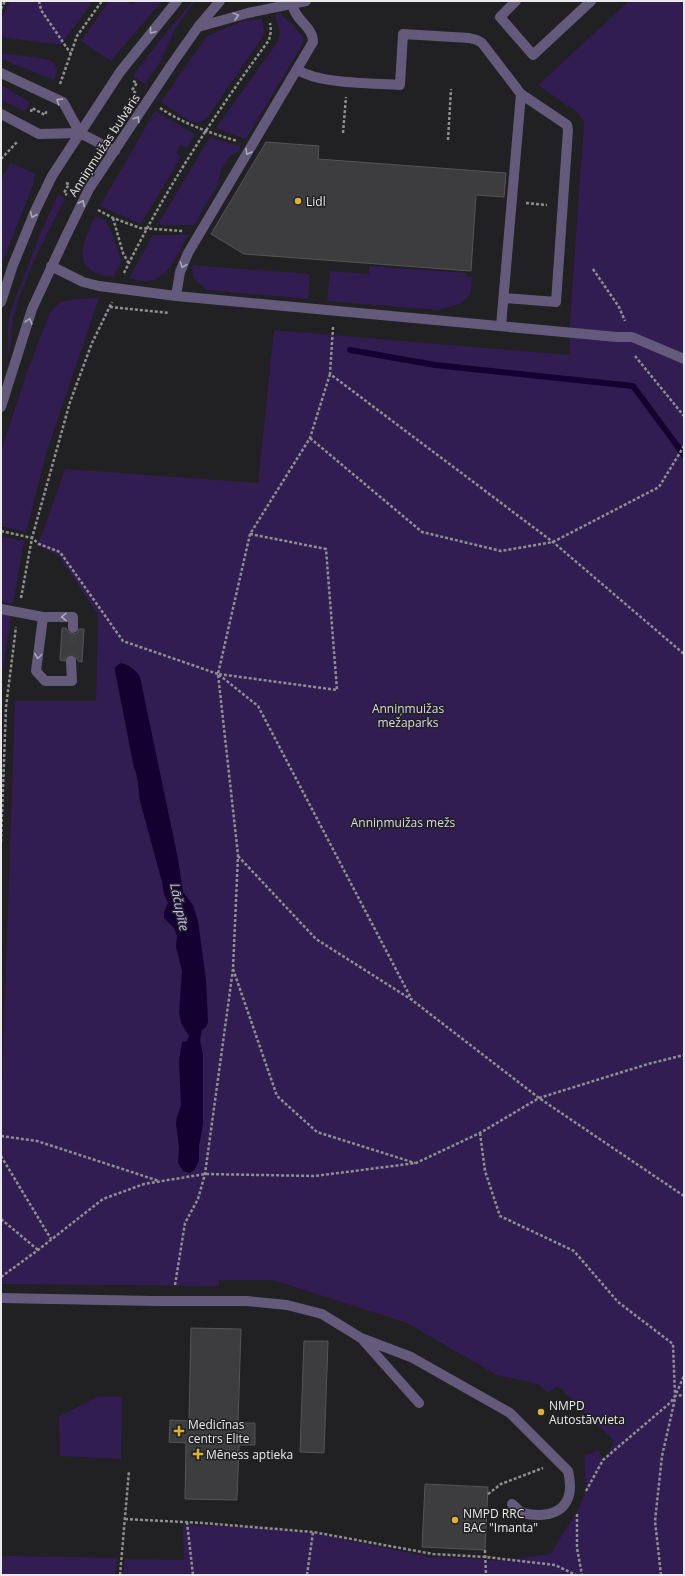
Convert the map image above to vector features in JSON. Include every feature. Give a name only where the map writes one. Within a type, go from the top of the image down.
[{"type":"street","points":[[1,302],[13,265],[36,209],[52,176],[120,72],[177,1]]},
{"type":"street","name":"Anniņmuižas bulvāris","points":[[1,407],[14,370],[32,309],[51,266],[89,189],[198,27],[220,1]]},
{"type":"street","points":[[198,27],[306,1]]},
{"type":"street","points":[[516,1],[500,16],[533,55],[591,1]]},
{"type":"street","points":[[176,296],[184,261],[314,42],[313,36],[296,15],[292,4]]},
{"type":"street","points":[[298,70],[314,78],[400,85],[403,34],[469,38],[482,43],[520,94],[567,125],[568,130],[556,302],[504,298]]},
{"type":"street","points":[[1,73],[63,102],[80,133]]},
{"type":"street","points":[[501,326],[520,94]]},
{"type":"street","points":[[1,114],[39,134],[80,133],[115,151]]},
{"type":"street","points":[[51,266],[83,282],[176,296],[617,337],[632,337],[684,359]]},
{"type":"street","points":[[1,385],[14,370]]},
{"type":"street","points":[[1,609],[43,617],[73,617],[73,628]]},
{"type":"street","points":[[43,617],[36,671],[46,681],[72,681],[72,661]]},
{"type":"street","points":[[1,1298],[247,1301],[286,1306],[322,1314],[361,1338],[411,1357],[510,1413],[568,1471],[571,1483],[569,1498],[562,1508],[548,1515],[532,1515],[521,1512],[512,1504]]},
{"type":"street","points":[[361,1338],[419,1403]]},
{"type":"path","points":[[1,9],[5,1]]},
{"type":"path","points":[[39,1],[41,10],[71,54]]},
{"type":"path","points":[[62,80],[77,36],[102,1]]},
{"type":"path","points":[[1,842],[6,707],[18,612],[32,538],[70,402],[92,344],[117,288],[147,229],[231,92],[269,40],[271,31],[268,9]]},
{"type":"path","points":[[131,80],[137,83],[132,90],[138,94]]},
{"type":"path","points":[[343,133],[347,81]]},
{"type":"path","points":[[448,140],[452,89]]},
{"type":"path","points":[[158,107],[178,120],[251,147]]},
{"type":"path","points":[[30,114],[32,108],[45,115],[47,110]]},
{"type":"path","points":[[1,159],[18,142]]},
{"type":"path","points":[[64,182],[69,184],[64,193],[67,195]]},
{"type":"path","points":[[512,202],[563,206]]},
{"type":"path","points":[[98,210],[113,218],[140,228],[191,231],[199,234]]},
{"type":"path","points":[[113,218],[119,240],[129,264]]},
{"type":"path","points":[[593,269],[619,307],[632,337]]},
{"type":"path","points":[[172,1301],[185,1223],[198,1200],[206,1174],[233,969],[238,855],[218,674],[250,534],[310,438],[330,374],[333,327]]},
{"type":"path","points":[[635,356],[684,416]]},
{"type":"path","points":[[330,374],[553,542],[684,654]]},
{"type":"path","points":[[310,438],[422,532],[501,551],[553,542],[659,487],[684,446]]},
{"type":"path","points":[[1,531],[32,538],[39,544],[60,552],[123,641],[218,674],[337,690],[326,548],[250,534]]},
{"type":"path","points":[[218,674],[258,706],[412,1000]]},
{"type":"path","points":[[238,855],[316,939],[412,1000],[539,1098],[684,1196]]},
{"type":"path","points":[[233,969],[277,1096],[317,1132],[416,1163]]},
{"type":"path","points":[[1,1277],[103,1199],[144,1184],[206,1174],[315,1176],[416,1163],[480,1133],[539,1098],[648,1064],[684,1055]]},
{"type":"path","points":[[480,1133],[485,1171],[500,1216],[574,1251],[618,1302],[673,1344],[675,1396]]},
{"type":"path","points":[[1,1136],[37,1141],[159,1181]]},
{"type":"path","points":[[1,1156],[52,1239]]},
{"type":"path","points":[[1,1220],[38,1250]]},
{"type":"path","points":[[661,1575],[655,1521],[662,1456],[675,1396],[684,1376]]},
{"type":"path","points":[[584,1496],[603,1460],[661,1411],[675,1396],[684,1395]]},
{"type":"path","points":[[488,1494],[501,1484],[558,1462]]},
{"type":"path","points":[[120,1575],[129,1471]]},
{"type":"path","points":[[577,1512],[577,1548],[582,1575]]},
{"type":"path","points":[[125,1519],[186,1522],[313,1532],[413,1551],[555,1565],[576,1575]]},
{"type":"path","points":[[186,1522],[193,1575]]},
{"type":"path","points":[[307,1575],[313,1532]]},
{"type":"path","points":[[485,1550],[486,1575]]},
{"type":"green space","points":[[10,1],[93,1],[61,45],[1,37],[1,19]]},
{"type":"green space","points":[[109,1],[127,1],[132,5],[135,1],[162,1],[111,61],[81,41]]},
{"type":"green space","points":[[193,1],[195,1],[175,29],[160,62],[145,84],[133,76],[157,44]]},
{"type":"green space","name":"Anniņmuižas mežaparks","points":[[629,1],[684,1],[684,1575],[123,1575],[125,1559],[184,1560],[183,1525],[247,1527],[317,1534],[430,1557],[484,1559],[484,1562],[489,1562],[489,1560],[496,1561],[551,1554],[577,1512],[586,1490],[584,1456],[599,1450],[603,1460],[606,1458],[614,1441],[558,1386],[547,1393],[539,1384],[497,1375],[407,1323],[273,1280],[219,1280],[219,1286],[1,1284],[2,1085],[15,701],[96,701],[98,615],[60,557],[38,545],[65,469],[258,483],[274,330],[570,355],[570,321],[584,122],[577,112],[538,85]]},
{"type":"green space","points":[[279,13],[291,23],[303,37],[302,45],[246,139],[216,128],[279,40],[280,32],[275,14]]},
{"type":"green space","points":[[262,19],[264,33],[262,38],[207,118],[200,122],[191,122],[161,102],[207,36],[245,20]]},
{"type":"green space","points":[[1,53],[41,58],[51,61],[56,67],[57,72],[55,78],[54,80],[1,59]]},
{"type":"green space","points":[[1,85],[30,102],[25,111],[1,100]]},
{"type":"green space","points":[[155,111],[195,134],[187,148],[180,145],[176,153],[181,157],[141,224],[100,206]]},
{"type":"green space","points":[[210,137],[241,147],[239,151],[229,157],[220,172],[219,183],[194,225],[158,224]]},
{"type":"green space","points":[[10,162],[35,174],[33,185],[1,266],[1,181]]},
{"type":"green space","points":[[58,194],[65,199],[37,254],[25,282],[14,316],[11,343],[8,354],[8,322],[10,313],[41,232]]},
{"type":"green space","points":[[95,216],[105,220],[111,231],[121,259],[120,265],[114,276],[104,276],[98,274],[90,269],[85,263],[83,248]]},
{"type":"green space","points":[[153,235],[188,235],[168,270],[162,275],[155,279],[146,281],[129,278]]},
{"type":"green space","points":[[192,265],[310,274],[308,299],[206,290],[193,277]]},
{"type":"green space","points":[[369,266],[466,273],[466,276],[472,277],[471,292],[460,304],[438,310],[327,301],[330,271],[369,274]]},
{"type":"green space","points":[[99,298],[47,451],[26,532],[1,526],[1,451],[26,375],[50,312],[60,302],[76,299]]},
{"type":"green space","points":[[2,537],[24,541],[13,604],[1,602]]},
{"type":"green space","points":[[1,614],[11,616],[1,682]]},
{"type":"green space","points":[[98,1396],[122,1397],[121,1459],[60,1456],[59,1417]]},
{"type":"green space","points":[[1,1556],[118,1558],[115,1575],[1,1575]]},
{"type":"water","name":"Lāčupīte","points":[[121,663],[132,668],[140,677],[178,859],[183,892],[193,905],[198,921],[206,980],[208,1022],[206,1027],[202,1030],[200,1040],[203,1054],[203,1124],[199,1146],[199,1161],[195,1169],[190,1173],[183,1171],[178,1163],[179,1148],[176,1123],[181,1105],[179,1061],[182,1042],[187,1041],[189,1036],[181,1023],[179,1013],[182,971],[176,947],[177,936],[174,928],[164,918],[164,912],[168,903],[164,894],[140,801],[138,780],[134,768],[115,671],[115,667]]},
{"type":"building","points":[[266,142],[319,146],[318,159],[506,173],[504,197],[476,195],[471,271],[244,254],[211,234]]},
{"type":"building","points":[[62,628],[66,628],[68,632],[73,634],[77,633],[79,629],[84,629],[82,662],[78,661],[76,657],[71,655],[67,656],[65,661],[60,660]]},
{"type":"building","points":[[191,1328],[241,1329],[238,1423],[255,1423],[255,1445],[239,1445],[237,1500],[185,1499],[186,1443],[169,1442],[170,1420],[189,1421]]},
{"type":"building","points":[[304,1341],[328,1341],[324,1453],[300,1452]]},
{"type":"building","name":"NMPD RRC BAC \"Imanta\"","points":[[425,1484],[488,1487],[485,1550],[422,1547]]},
{"type":"waterway","points":[[350,350],[435,365],[633,386],[684,455]]},
{"type":"tunnel","points":[[71,661],[73,628]]},
{"type":"place","name":"Lidl","points":[[298,201]]},
{"type":"place","name":"NMPD Autostāvvieta","points":[[541,1412]]},
{"type":"place","name":"Medicīnas centrs Elite","points":[[179,1431]]},
{"type":"place","name":"Mēness aptieka","points":[[198,1454]]},
{"type":"place","name":"NMPD RRC BAC \"Imanta\"","points":[[455,1520]]},
{"type":"park label","name":"Anniņmuižas mežs","points":[[403,822]]}]
